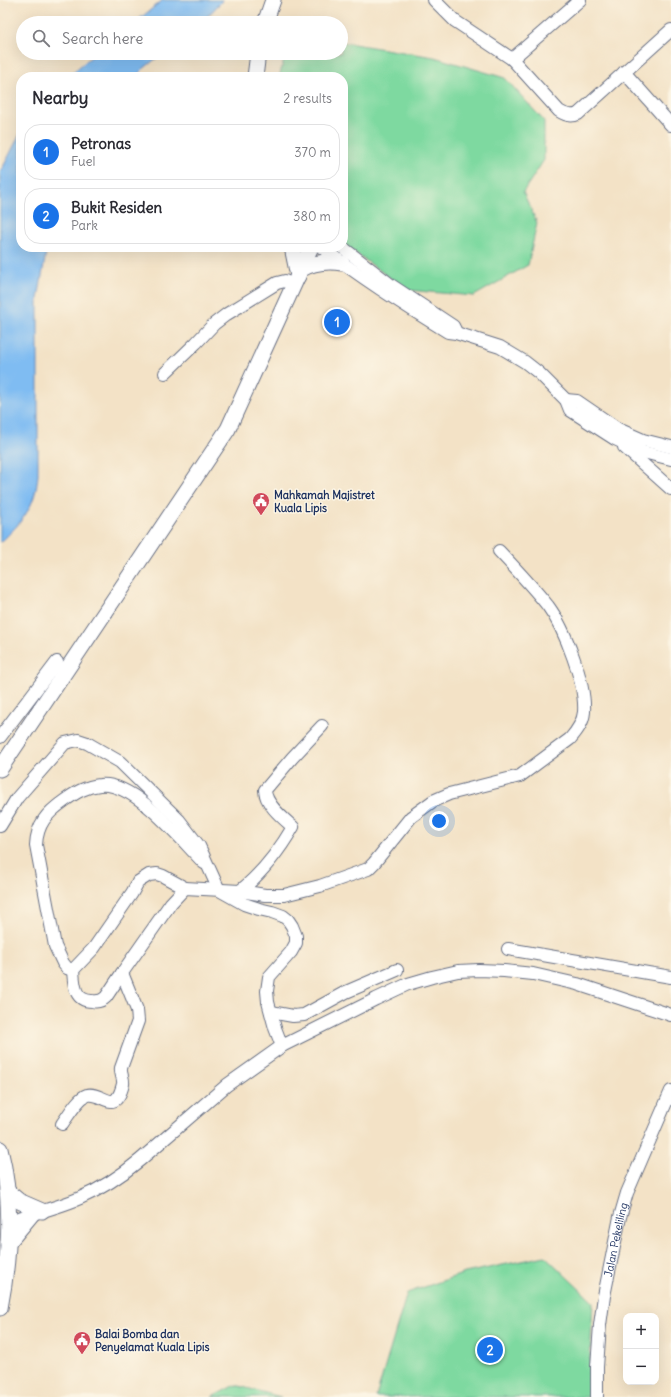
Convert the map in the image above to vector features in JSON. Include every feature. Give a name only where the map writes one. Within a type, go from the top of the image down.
[{"type":"main road","points":[[267,16],[273,0]]},
{"type":"main road","points":[[255,72],[257,60]]},
{"type":"main road","points":[[293,252],[297,277]]},
{"type":"main road","points":[[0,769],[228,429],[309,252]]},
{"type":"main road","points":[[297,277],[305,267],[329,262],[342,263]]},
{"type":"main road","points":[[0,1149],[7,1191],[8,1221],[8,1243],[0,1308]]},
{"type":"main road","points":[[7,1191],[37,1213],[8,1243]]},
{"type":"street","points":[[434,0],[455,20],[512,59],[559,111],[570,116],[578,114],[671,30]]},
{"type":"street","points":[[512,59],[580,0]]},
{"type":"street","points":[[624,72],[671,125]]},
{"type":"street","points":[[328,252],[409,308],[448,332],[456,333],[500,347],[525,362],[539,373],[566,400],[570,410],[615,439],[643,452],[671,459]]},
{"type":"street","points":[[348,252],[391,285],[453,326],[456,333]]},
{"type":"street","points":[[165,373],[214,324],[227,314],[277,283],[297,277]]},
{"type":"street","points":[[566,400],[577,401],[618,429],[643,440],[669,448]]},
{"type":"street","points":[[615,439],[671,489]]},
{"type":"street","points":[[185,888],[171,903],[103,1000],[90,1002],[84,1000],[77,994],[73,970],[94,948],[138,882],[149,875],[157,874],[164,876],[185,888],[240,891],[265,895],[284,895],[320,886],[368,868],[374,864],[411,817],[433,801],[448,794],[520,776],[570,739],[581,725],[584,713],[582,687],[566,639],[548,607],[499,551]]},
{"type":"street","points":[[0,737],[57,662]]},
{"type":"street","points":[[240,891],[261,871],[286,839],[293,827],[270,805],[266,799],[265,790],[322,726]]},
{"type":"street","points":[[0,826],[18,798],[65,743],[78,740],[87,743],[120,762],[179,820],[199,846],[219,890],[244,904],[283,916],[288,920],[295,932],[296,943],[269,977],[267,991],[275,1028],[282,1046]]},
{"type":"street","points":[[73,970],[67,968],[63,963],[55,946],[36,845],[40,824],[58,805],[81,790],[101,784],[115,786],[129,792],[151,808],[208,868]]},
{"type":"street","points":[[508,949],[671,977]]},
{"type":"street","points":[[271,1012],[293,1016],[304,1015],[346,992],[397,970]]},
{"type":"street","points":[[8,1221],[37,1213],[80,1198],[126,1171],[227,1085],[282,1046],[408,984],[458,971],[504,971],[533,974],[570,982],[671,1015]]},
{"type":"street","points":[[62,1124],[81,1099],[91,1095],[109,1102],[112,1101],[117,1096],[123,1083],[120,1071],[138,1021],[137,1010],[122,973]]},
{"type":"street","name":"Jalan Pekeliling","points":[[597,1397],[597,1367],[600,1325],[604,1296],[620,1217],[627,1193],[671,1091]]},
{"type":"green space","points":[[348,43],[434,57],[505,78],[544,121],[544,160],[523,192],[537,223],[528,265],[474,296],[407,290],[348,248],[348,72],[280,72],[284,60],[348,60]]},
{"type":"green space","points":[[545,1256],[593,1302],[588,1397],[376,1397],[407,1293],[465,1273]]},
{"type":"green space","points":[[235,1385],[281,1397],[212,1397]]},
{"type":"water","points":[[163,0],[223,0],[208,16],[143,16]]},
{"type":"water","points":[[88,60],[154,60],[140,72],[73,72]]},
{"type":"water","points":[[16,142],[16,252],[46,252],[38,299],[37,485],[31,504],[22,520],[0,543],[0,173]]},
{"type":"place","name":"Petronas","points":[[337,322]]},
{"type":"place","name":"Mahkamah Majistret Kuala Lipis","points":[[261,516]]},
{"type":"place","name":"Bukit Residen","points":[[490,1350]]},
{"type":"place","name":"Balai Bomba dan Penyelamat Kuala Lipis","points":[[82,1355]]}]
